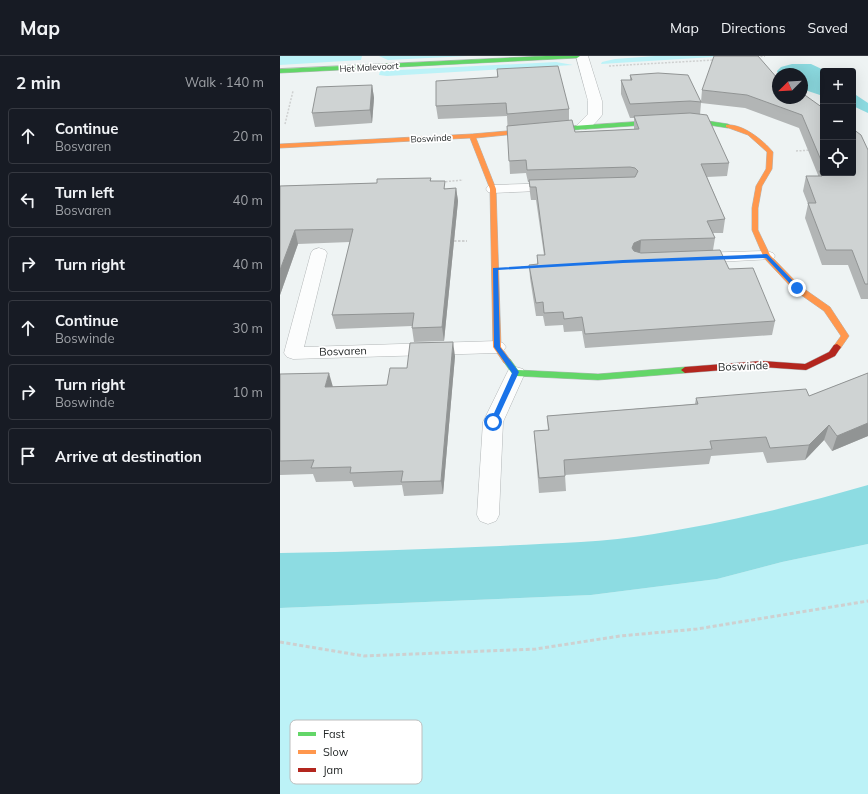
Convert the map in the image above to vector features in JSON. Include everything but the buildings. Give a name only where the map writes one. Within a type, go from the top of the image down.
[{"type":"street","name":"Het Malevoort","points":[[280,71],[577,56]]},
{"type":"street","points":[[582,56],[595,101],[595,115],[582,126]]},
{"type":"street","name":"Boswinde","points":[[280,146],[472,136],[582,126],[689,120],[721,124],[750,134],[770,152],[769,169],[759,186],[755,208],[755,230],[767,256],[797,288],[827,309],[844,336],[832,354],[806,367],[762,364],[598,376],[516,372]]},
{"type":"street","points":[[472,136],[490,183],[495,240],[497,347],[516,372]]},
{"type":"lane","points":[[490,183],[571,186]]},
{"type":"lane","name":"Bosvaren","points":[[319,253],[293,353],[497,347]]},
{"type":"lane","points":[[679,259],[767,256]]},
{"type":"lane","points":[[488,515],[493,422],[516,372]]},
{"type":"path","points":[[280,146],[293,90]]},
{"type":"path","points":[[441,182],[490,183]]},
{"type":"path","points":[[447,241],[495,240]]},
{"type":"path","points":[[495,269],[533,267]]},
{"type":"path","points":[[280,642],[364,656],[536,649],[620,636],[697,629],[868,601]]},
{"type":"shaded area","points":[[280,56],[362,56],[361,60],[280,65]]},
{"type":"shaded area","points":[[379,56],[468,56],[388,60]]},
{"type":"shaded area","points":[[655,56],[729,56],[601,64],[602,62],[615,59]]},
{"type":"shaded area","points":[[556,62],[573,65],[387,76],[379,75],[380,71]]},
{"type":"shaded area","points":[[792,64],[811,64],[820,68],[820,95],[808,91],[808,68],[780,68]]},
{"type":"shaded area","points":[[856,95],[868,103],[868,113],[856,107]]},
{"type":"shaded area","points":[[868,485],[868,544],[782,562],[717,579],[591,595],[280,608],[280,553],[500,546],[635,537],[681,530],[735,519],[815,500]]},
{"type":"shaded area","points":[[868,544],[868,794],[280,794],[280,608],[591,595],[717,579],[782,562]]},
{"type":"traffic: fast","points":[[280,71],[577,56]]},
{"type":"traffic: fast","points":[[544,130],[689,120],[728,126]]},
{"type":"traffic: fast","points":[[507,361],[516,373],[598,377],[685,370]]},
{"type":"traffic: slow","points":[[728,126],[750,134],[770,152],[769,169],[759,186],[755,208],[755,230],[767,256],[797,288],[827,309],[845,336],[837,347]]},
{"type":"traffic: slow","points":[[280,146],[472,136],[544,130]]},
{"type":"traffic: slow","points":[[472,136],[493,189],[497,347],[507,361]]},
{"type":"traffic: jam","points":[[685,370],[762,364],[806,367],[832,354],[837,347]]},
{"type":"route","points":[[493,422],[516,372],[497,347],[495,269],[623,261],[767,256],[797,288]]}]
